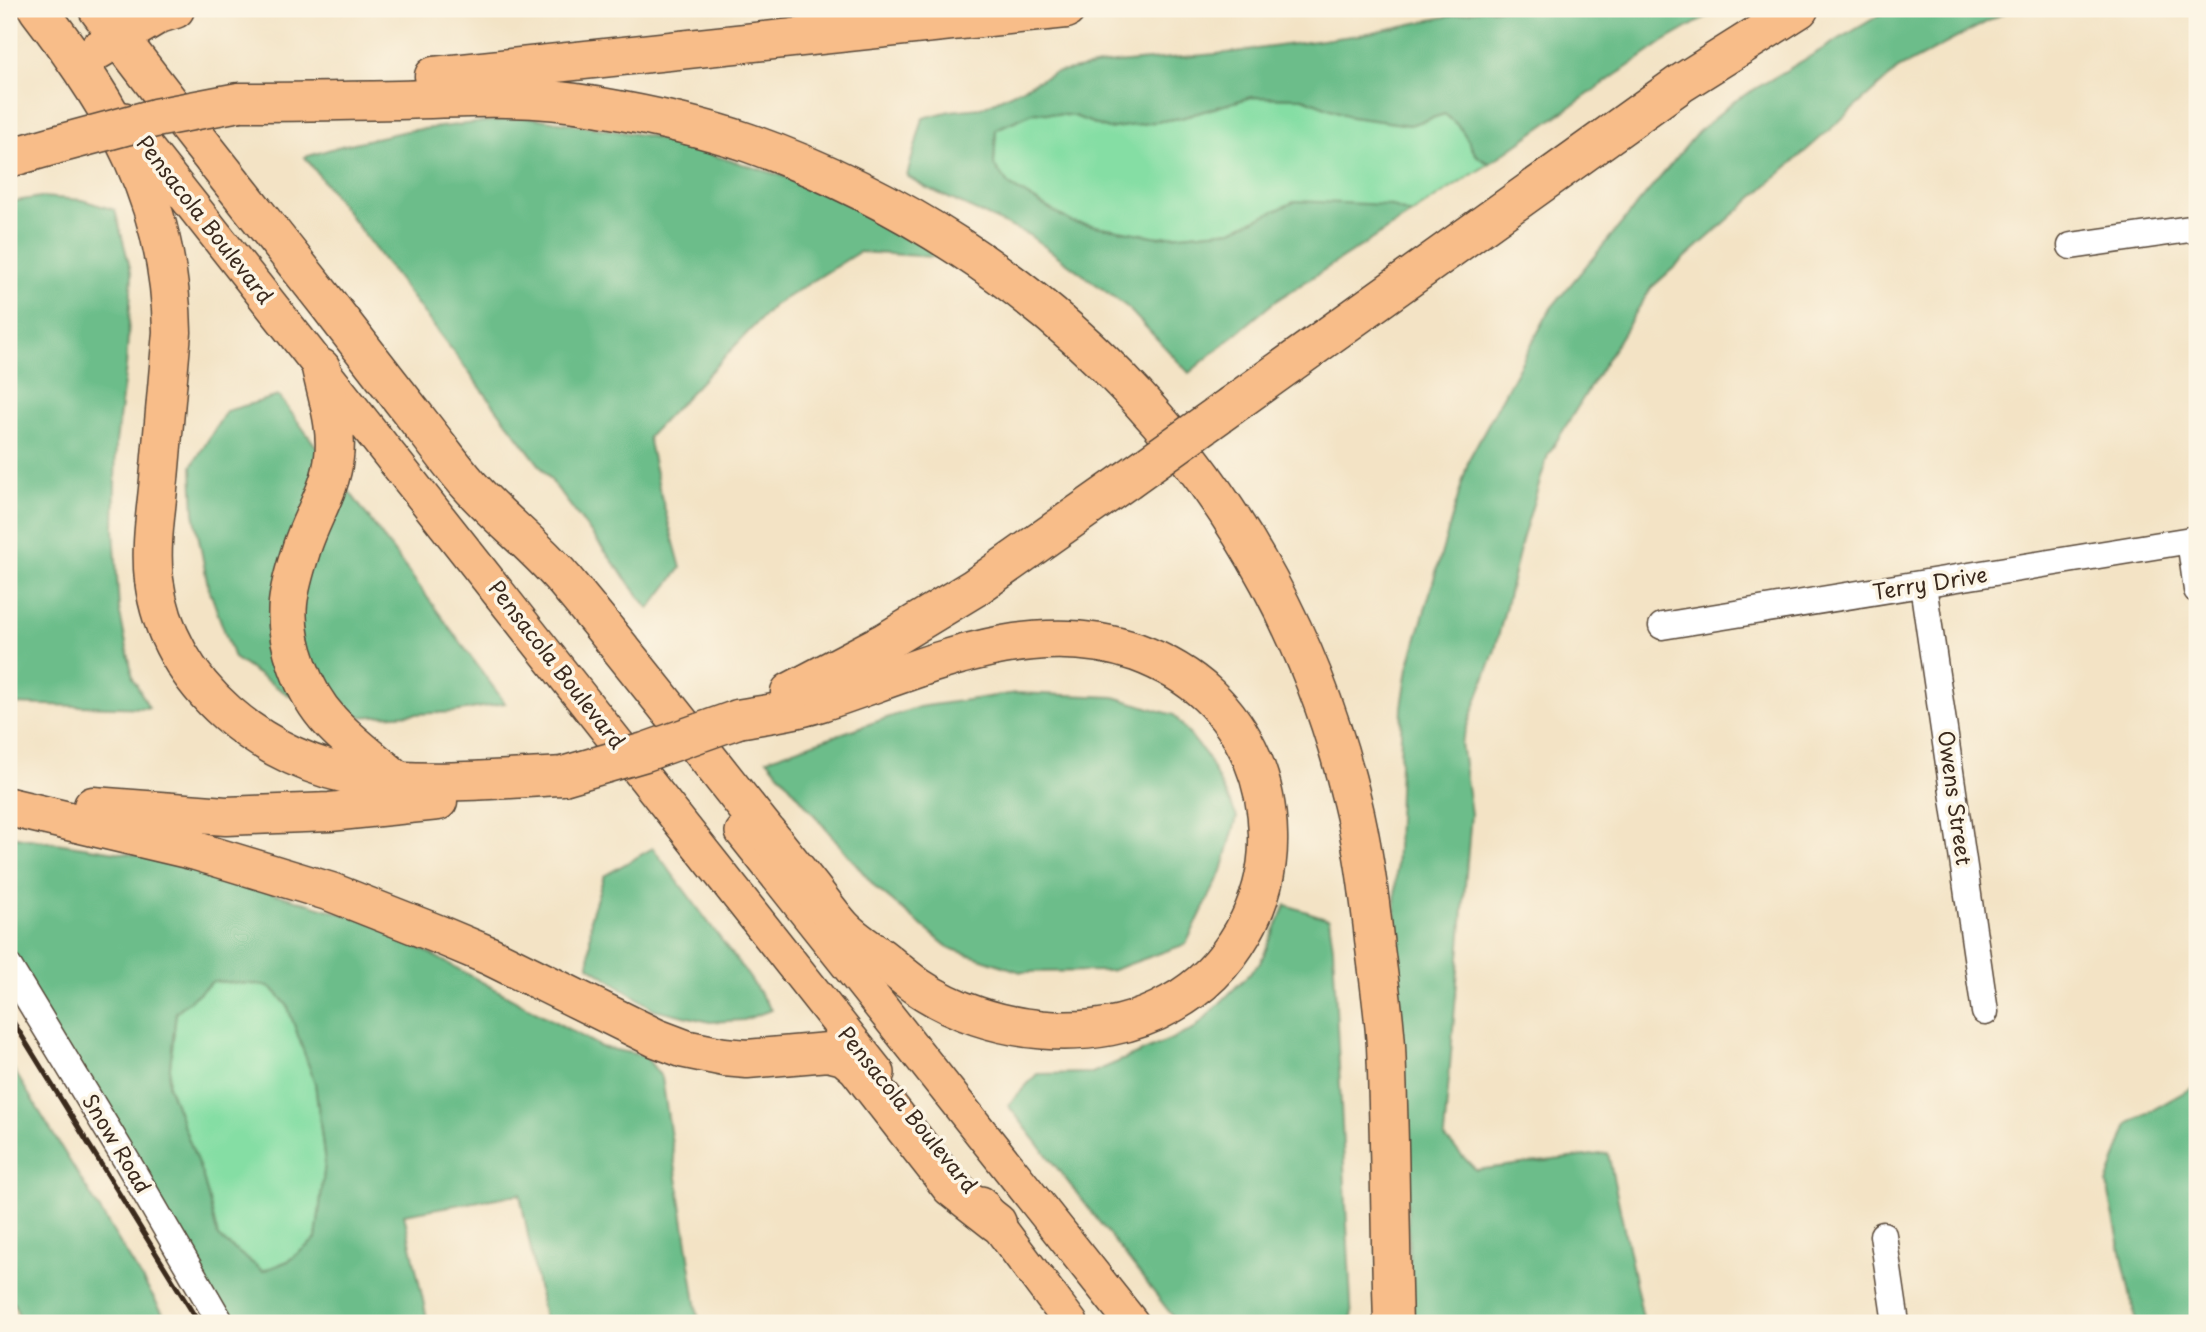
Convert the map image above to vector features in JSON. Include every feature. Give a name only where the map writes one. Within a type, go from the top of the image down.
[{"type":"highway","name":"Pensacola Boulevard","points":[[38,9],[79,62]]},
{"type":"highway","points":[[175,9],[159,15],[108,23],[79,62],[115,120],[134,160],[158,225],[167,261],[172,295],[172,332],[153,558],[158,601],[172,642],[183,662],[212,700],[253,733],[289,753],[332,770],[366,777],[428,782],[563,776]]},
{"type":"highway","points":[[9,158],[155,118],[239,102],[446,74],[1066,9]]},
{"type":"highway","points":[[9,796],[156,812],[226,816],[390,806],[471,797],[563,776],[645,752],[738,719],[886,642],[974,588],[1680,84],[1799,9]]},
{"type":"highway","name":"Pensacola Boulevard","points":[[108,23],[469,485]]},
{"type":"highway","points":[[239,102],[512,96],[591,105],[668,120],[745,142],[819,170],[879,199],[960,246],[1025,293],[1118,376],[1168,432],[1242,535],[1278,599],[1334,735],[1352,801],[1365,865],[1385,1043],[1393,1323]]},
{"type":"highway","points":[[321,368],[335,453],[331,479],[307,531],[292,576],[287,606],[291,643],[299,670],[314,701],[330,721],[398,780]]},
{"type":"highway","points":[[469,485],[566,580],[845,930],[920,988],[946,1002],[989,1019],[1045,1029],[1110,1027],[1140,1019],[1187,995],[1210,976],[1237,943],[1258,900],[1269,847],[1268,814],[1261,783],[1243,740],[1222,709],[1192,681],[1154,659],[1096,642],[1031,639],[997,645],[813,705],[738,719]]},
{"type":"highway","points":[[9,807],[196,851],[331,892],[490,956],[638,1029],[685,1049],[747,1059],[828,1052],[844,1056],[857,1066],[951,1187],[997,1223]]},
{"type":"main road","name":"Pensacola Boulevard","points":[[79,62],[997,1223],[1071,1323]]},
{"type":"main road","name":"Pensacola Boulevard","points":[[469,485],[1132,1323]]},
{"type":"street","points":[[2071,246],[2197,228]]},
{"type":"street","points":[[2193,540],[2197,590]]},
{"type":"street","name":"Terry Drive","points":[[1662,626],[2193,540]]},
{"type":"street","name":"Owens Street","points":[[1923,585],[1984,1012]]},
{"type":"street","name":"Snow Road","points":[[9,967],[221,1323]]},
{"type":"street","points":[[1883,1235],[1896,1323]]},
{"type":"green space","points":[[1483,9],[1720,9],[1663,42],[1490,163],[1476,154],[1461,129],[1445,114],[1410,125],[1351,117],[1303,98],[1251,97],[1181,118],[1108,129],[1074,116],[1035,112],[996,129],[994,165],[1009,185],[1072,222],[1159,237],[1232,230],[1296,201],[1388,205],[1411,214],[1274,302],[1189,373],[1127,307],[1029,235],[907,176],[923,118],[950,111],[981,108],[1054,73],[1105,64],[1227,53],[1359,35]]},
{"type":"green space","points":[[1890,9],[2011,9],[1898,69],[1651,288],[1548,455],[1522,540],[1495,650],[1461,743],[1471,814],[1444,1137],[1476,1170],[1608,1153],[1644,1323],[1412,1323],[1395,903],[1402,707],[1408,668],[1469,459],[1551,308],[1698,132],[1733,102]]},
{"type":"green space","points":[[1251,97],[1303,98],[1351,117],[1410,125],[1445,114],[1461,129],[1479,158],[1490,163],[1411,214],[1388,205],[1256,220],[1232,230],[1159,237],[1072,222],[1009,185],[994,165],[996,129],[1035,112],[1074,116],[1108,129],[1181,118]]},
{"type":"green space","points":[[527,117],[648,136],[783,176],[893,218],[949,258],[859,252],[773,306],[648,437],[681,568],[649,609],[305,157],[406,131]]},
{"type":"green space","points":[[41,197],[82,200],[115,210],[132,275],[126,367],[116,442],[114,528],[119,609],[133,678],[149,708],[9,704],[9,202]]},
{"type":"green space","points":[[279,396],[505,703],[454,712],[356,717],[287,694],[234,658],[208,586],[194,513],[192,466],[226,411]]},
{"type":"green space","points":[[1016,693],[1114,697],[1174,715],[1206,755],[1237,817],[1222,871],[1186,944],[1110,971],[1021,972],[949,948],[876,888],[767,759],[919,707]]},
{"type":"green space","points":[[9,836],[150,857],[374,923],[601,1047],[645,1056],[662,1078],[699,1323],[545,1323],[520,1194],[404,1214],[428,1323],[225,1323],[9,972]],"holes":[[[213,981],[264,985],[273,989],[287,1005],[315,1083],[325,1163],[316,1239],[288,1261],[263,1271],[218,1237],[203,1177],[168,1085],[176,1012]]]},
{"type":"green space","points":[[653,848],[771,1010],[744,1020],[710,1022],[654,1009],[589,966],[591,916],[604,876]]},
{"type":"green space","points":[[1286,905],[1329,919],[1333,947],[1352,1323],[1178,1323],[1008,1105],[1037,1074],[1092,1073],[1193,1030],[1260,963]]},
{"type":"green space","points":[[213,981],[264,985],[273,989],[287,1005],[315,1083],[325,1163],[316,1239],[288,1261],[263,1271],[218,1237],[203,1177],[168,1085],[176,1012]]},
{"type":"green space","points":[[9,1062],[169,1323],[26,1323],[18,1314],[9,1290]]},
{"type":"green space","points":[[2197,1085],[2197,1323],[2136,1323],[2107,1184],[2128,1124]]},
{"type":"railway","points":[[9,1015],[199,1323]]}]
